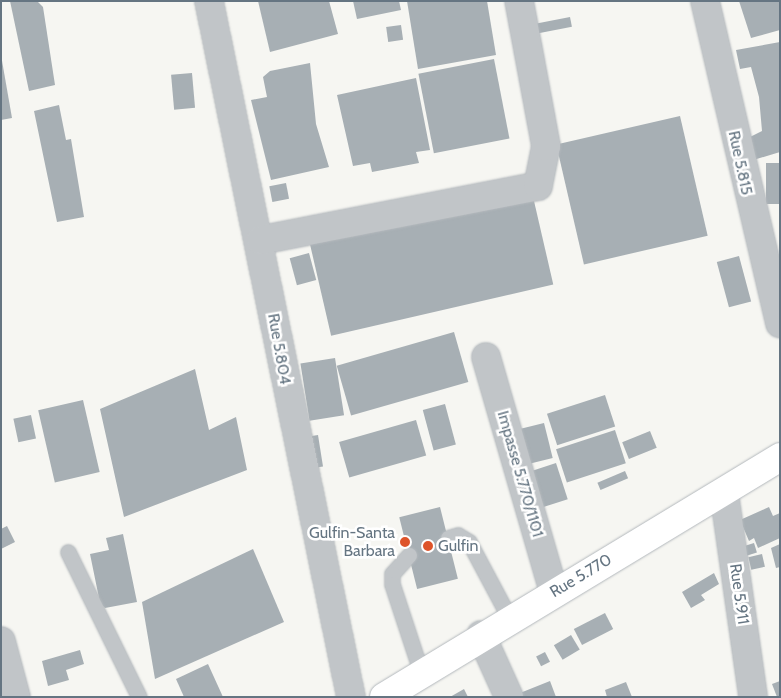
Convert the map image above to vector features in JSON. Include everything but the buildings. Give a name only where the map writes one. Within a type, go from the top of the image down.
[{"type":"main road","name":"Rue 5.770","points":[[384,697],[481,635],[780,457]]},
{"type":"street","name":"Rue 5.804","points":[[209,1],[261,240],[281,362],[351,697]]},
{"type":"street","points":[[261,240],[538,186],[546,146],[519,1]]},
{"type":"street","name":"Rue 5.815","points":[[705,1],[780,323]]},
{"type":"street","name":"Impasse 5.770/1101","points":[[486,357],[554,592]]},
{"type":"street","name":"Rue 5.911","points":[[724,492],[753,697]]},
{"type":"street","points":[[481,635],[509,697]]},
{"type":"street","points":[[1,641],[16,697]]},
{"type":"lane","points":[[448,538],[458,535],[469,542],[510,619]]},
{"type":"lane","points":[[68,552],[139,697]]},
{"type":"lane","points":[[409,555],[392,574],[392,584],[421,672]]},
{"type":"place","name":"Gulfin-Santa Barbara","points":[[405,542]]},
{"type":"place","name":"Gulfin","points":[[428,546]]}]
